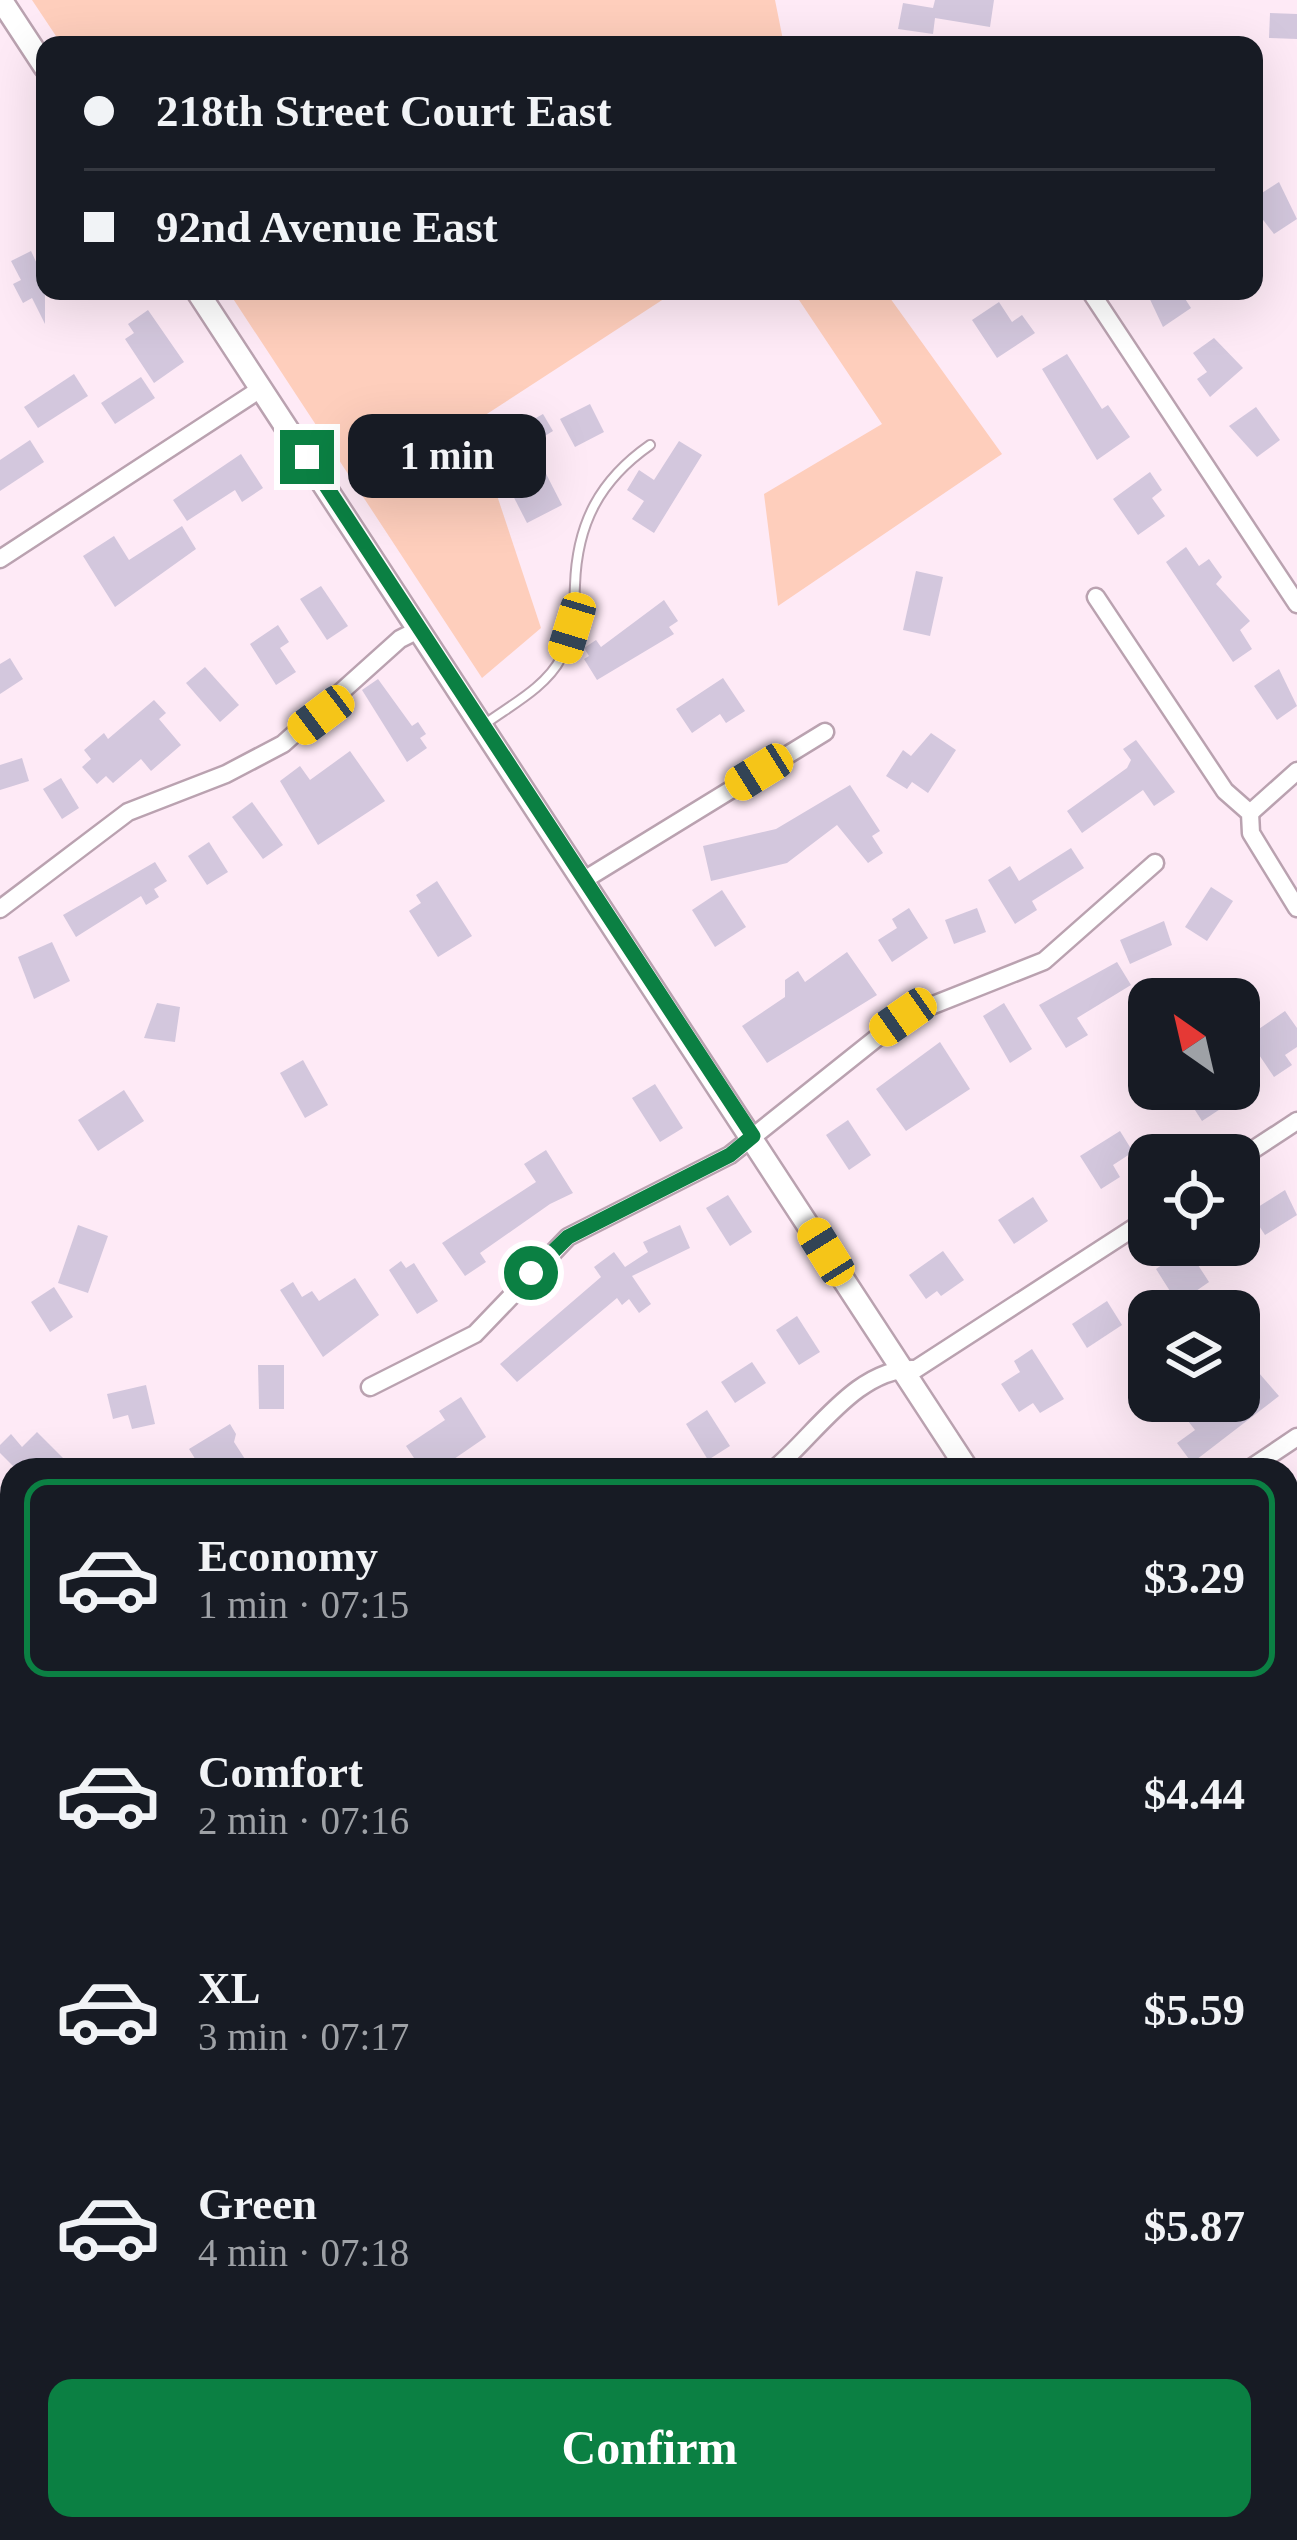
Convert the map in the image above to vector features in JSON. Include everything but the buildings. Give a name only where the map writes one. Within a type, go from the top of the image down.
[{"type":"street","points":[[2,5],[36,54]]},
{"type":"street","points":[[203,300],[960,1458]]},
{"type":"street","points":[[1096,300],[1297,604]]},
{"type":"street","points":[[0,559],[262,388]]},
{"type":"street","points":[[1096,596],[1225,791],[1250,813],[1251,833],[1297,908]]},
{"type":"street","points":[[0,909],[128,812],[226,774],[284,743],[400,639],[420,629]]},
{"type":"street","points":[[584,880],[825,732]]},
{"type":"street","points":[[1250,813],[1297,771]]},
{"type":"street","points":[[370,1387],[475,1334],[568,1237],[730,1155],[903,1017],[1044,961],[1155,863]]},
{"type":"street","points":[[1260,1145],[1297,1121]]},
{"type":"street","points":[[785,1458],[843,1402],[899,1368],[916,1369],[1128,1232]]},
{"type":"street","points":[[1266,1458],[1297,1437]]},
{"type":"lane","points":[[484,725],[547,678],[562,656],[572,628],[580,543],[592,504],[617,471],[650,445]]},
{"type":"shaded area","points":[[32,0],[775,0],[782,36],[56,36]]},
{"type":"shaded area","points":[[234,300],[662,300],[473,423],[541,628],[482,678]]},
{"type":"shaded area","points":[[799,300],[891,300],[1002,454],[778,606],[764,494],[882,424]]},
{"type":"route","points":[[307,457],[753,1136],[730,1155],[568,1237],[531,1273]]}]
